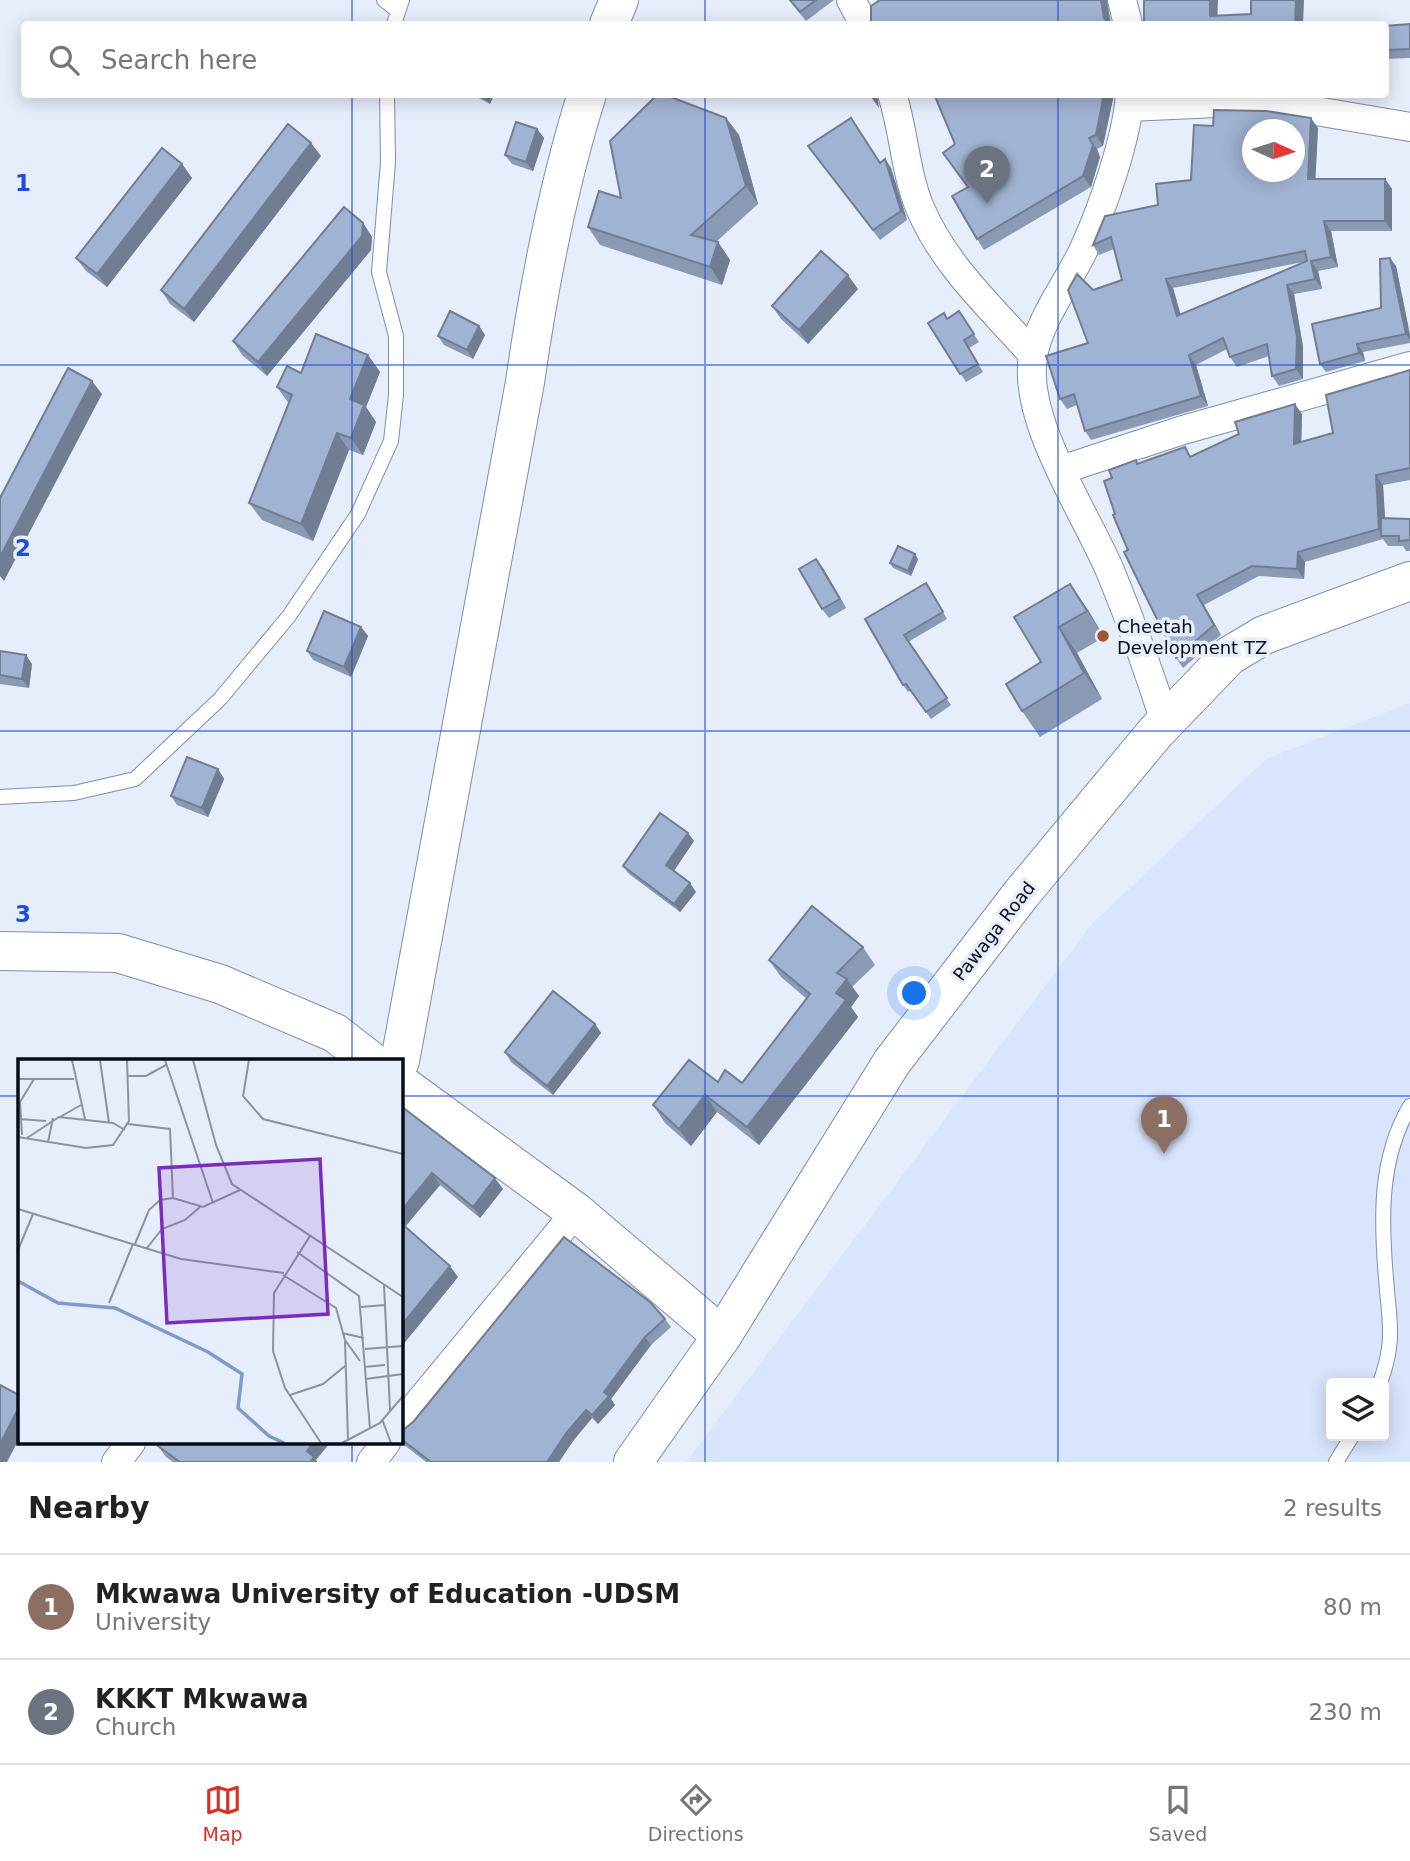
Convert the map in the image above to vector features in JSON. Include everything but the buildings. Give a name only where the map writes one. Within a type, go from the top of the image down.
[{"type":"street","points":[[610,21],[619,0]]},
{"type":"street","points":[[851,0],[862,21]]},
{"type":"street","points":[[1122,0],[1127,21]]},
{"type":"street","points":[[400,1059],[525,382],[539,277],[562,178],[586,98]]},
{"type":"street","points":[[893,98],[902,147],[920,208],[944,253],[1034,356]]},
{"type":"street","points":[[1165,722],[1141,648],[1110,570],[1061,470],[1034,401],[1031,379],[1040,332],[1082,252],[1101,205],[1129,101],[1275,104],[1410,127]]},
{"type":"street","points":[[1061,470],[1183,430],[1410,366]]},
{"type":"street","name":"Pawaga Road","points":[[633,1462],[722,1336],[892,1062],[1022,894],[1165,722],[1229,656],[1264,635],[1410,581]]},
{"type":"street","points":[[0,951],[118,953],[220,984],[335,1033],[368,1059]]},
{"type":"street","points":[[402,1085],[576,1212],[722,1336]]},
{"type":"street","points":[[402,1423],[576,1212]]},
{"type":"street","points":[[116,1462],[130,1444]]},
{"type":"street","points":[[370,1462],[385,1444]]},
{"type":"lane","points":[[384,0],[398,12]]},
{"type":"lane","points":[[0,797],[74,793],[129,783],[135,779],[220,699],[289,616],[358,514],[391,441],[396,396],[396,335],[379,272],[388,162],[387,98]]},
{"type":"lane","points":[[1382,1378],[1391,1349],[1392,1321],[1383,1232],[1385,1174],[1410,1106]]},
{"type":"lane","points":[[1336,1462],[1349,1441]]},
{"type":"shaded area","points":[[1410,703],[1410,1462],[686,1462],[1092,924],[1266,759]]},
{"type":"place","name":"KKKT Mkwawa","points":[[987,204]]},
{"type":"place","name":"Cheetah Development TZ","points":[[1103,636]]},
{"type":"place","name":"Mkwawa University of Education -UDSM","points":[[1164,1154]]}]
